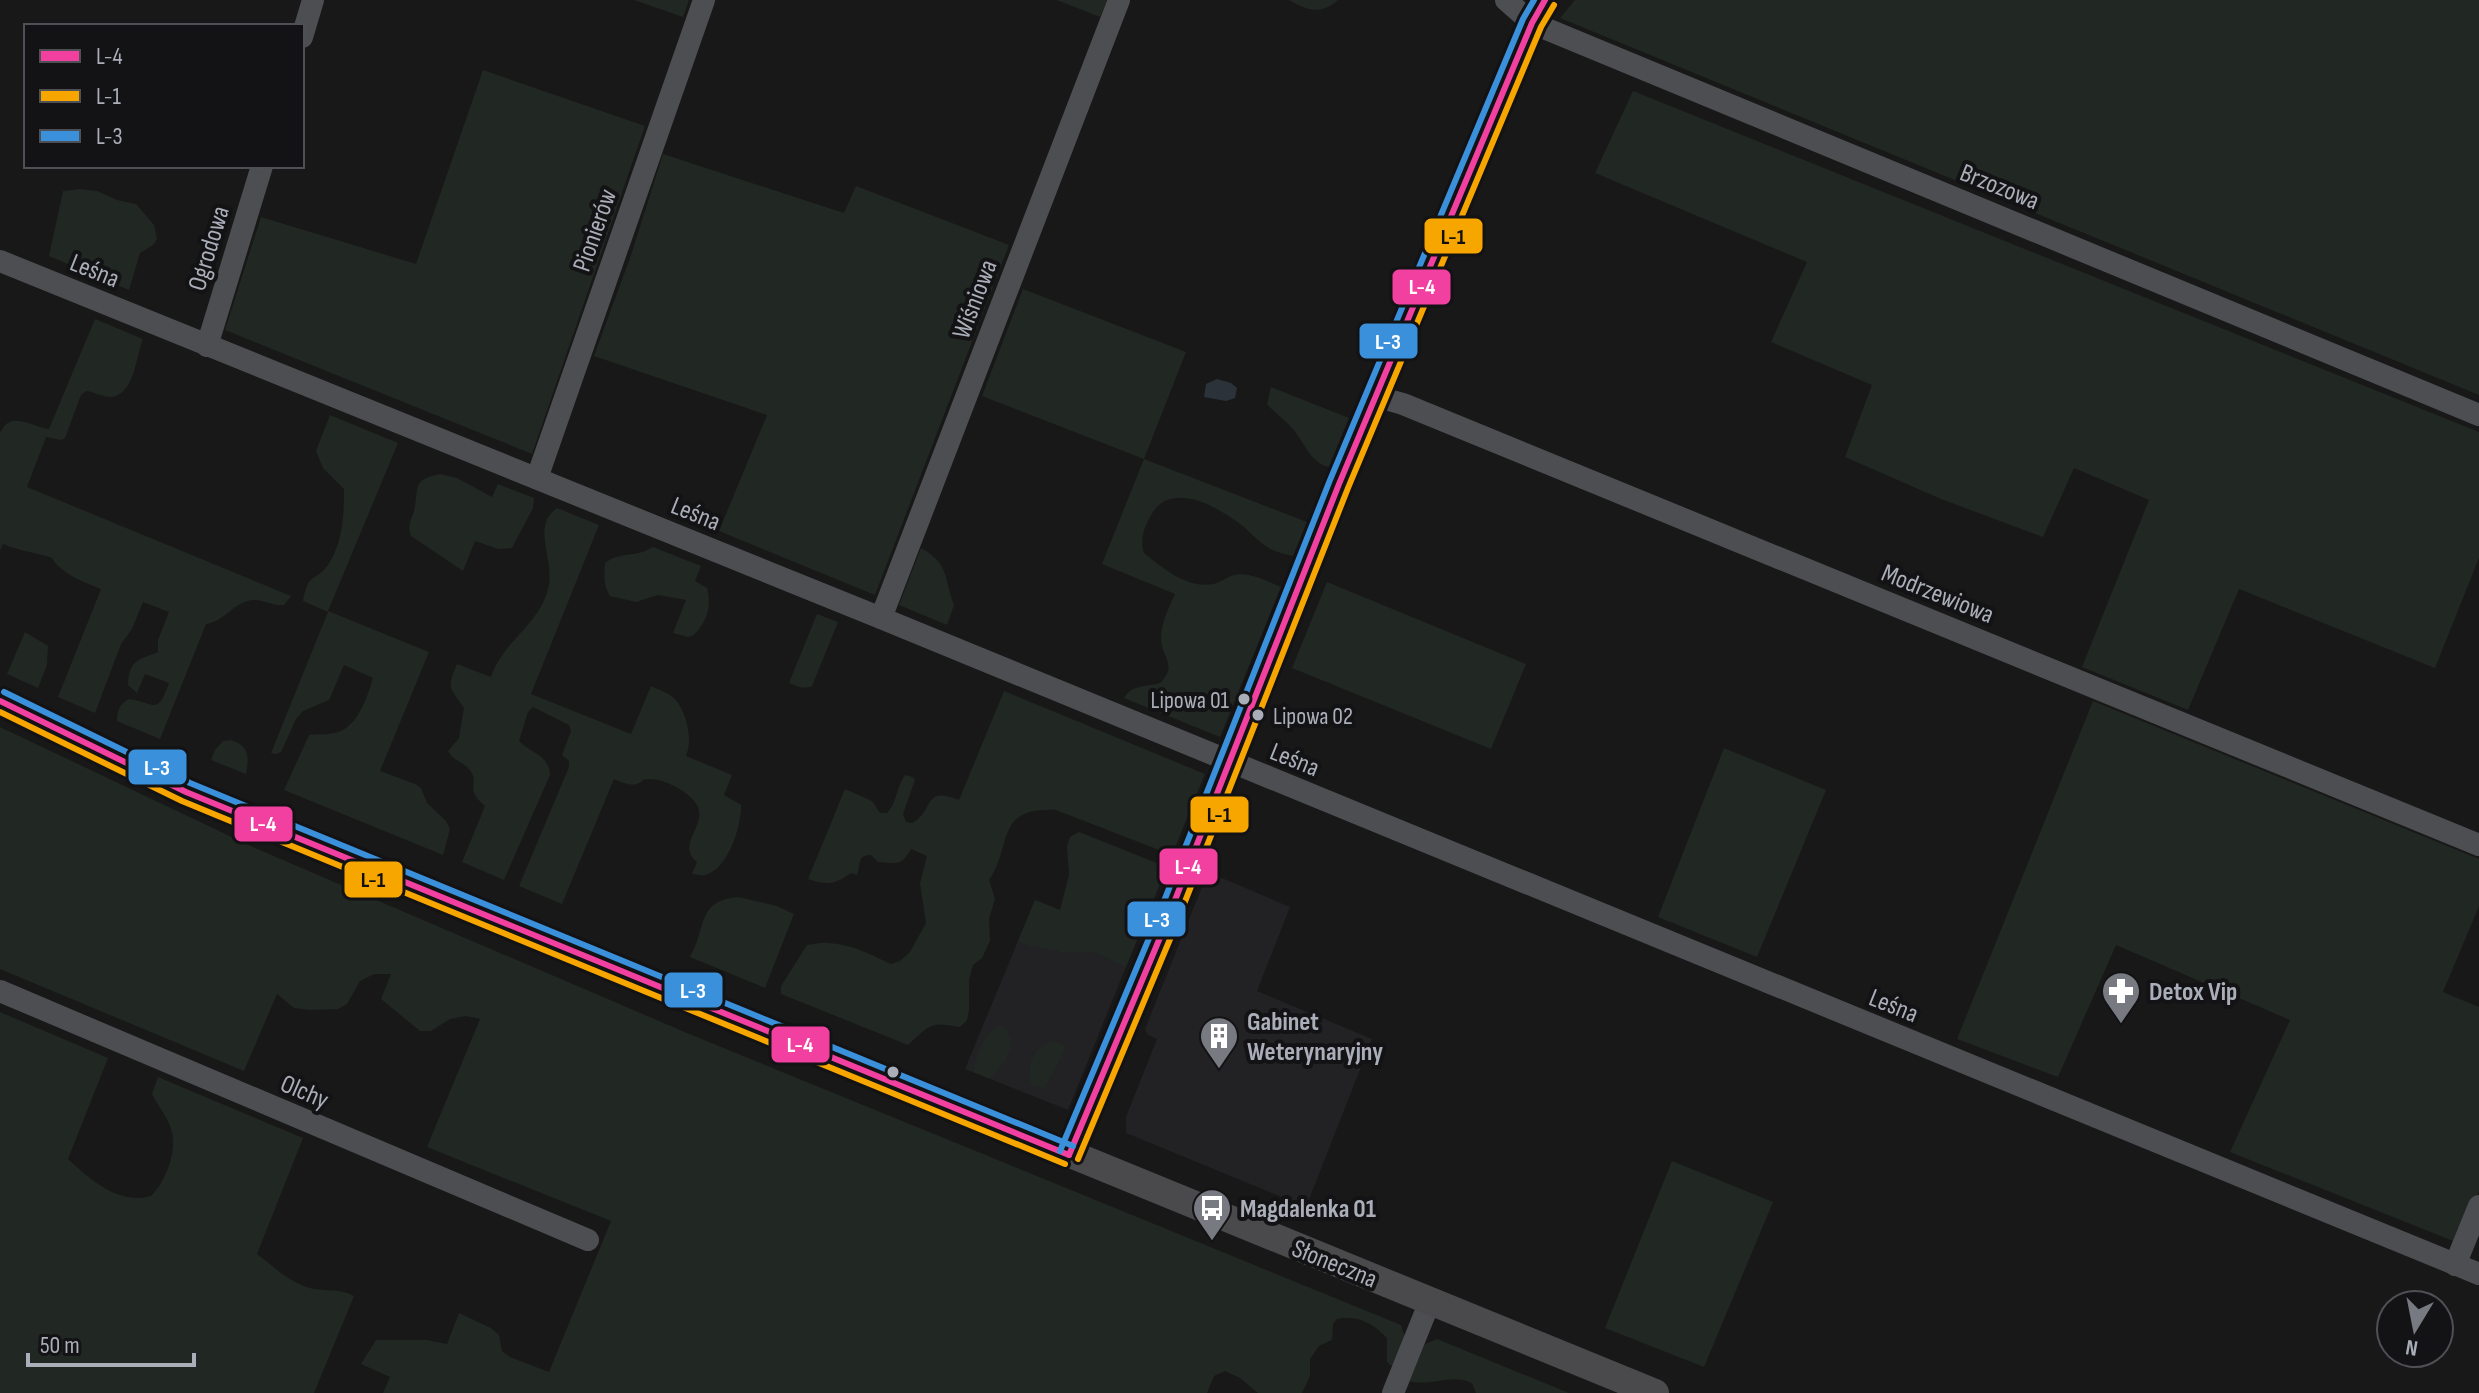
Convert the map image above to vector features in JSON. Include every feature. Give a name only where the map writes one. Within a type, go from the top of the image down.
[{"type":"main road","name":"Słoneczna","points":[[0,701],[186,792],[1655,1393]]},
{"type":"street","points":[[304,30],[313,0]]},
{"type":"street","name":"Pionierów","points":[[537,478],[704,0]]},
{"type":"street","name":"Wiśniowa","points":[[881,618],[1119,0]]},
{"type":"street","name":"Brzozowa","points":[[1506,0],[1532,23],[2479,415]]},
{"type":"street","points":[[1069,1155],[1164,928],[1375,396],[1532,23],[1545,0]]},
{"type":"street","name":"Ogrodowa","points":[[207,346],[261,168]]},
{"type":"street","name":"Leśna","points":[[0,261],[881,618],[2479,1274]]},
{"type":"street","name":"Modrzewiowa","points":[[1375,396],[1418,410],[2479,845]]},
{"type":"street","name":"Olchy","points":[[0,991],[588,1240]]},
{"type":"street","points":[[2455,1265],[2479,1206]]},
{"type":"street","points":[[1393,1393],[1430,1301]]},
{"type":"shaded area","points":[[634,0],[689,0],[683,17]]},
{"type":"shaded area","points":[[1057,0],[1107,0],[1100,17]]},
{"type":"shaded area","points":[[1289,0],[1338,0],[1326,8],[1314,10]]},
{"type":"shaded area","points":[[1575,0],[2479,0],[2479,395],[1560,18]]},
{"type":"shaded area","points":[[483,70],[645,126],[532,454],[225,330],[261,217],[416,264]]},
{"type":"shaded area","points":[[1633,91],[2479,432],[2479,558],[2435,668],[2239,589],[2188,710],[2082,667],[2149,500],[2074,468],[2043,537],[1941,499],[1845,457],[1872,385],[1771,342],[1807,262],[1595,173]]},
{"type":"shaded area","points":[[663,154],[844,213],[856,186],[1009,245],[875,595],[719,531],[767,415],[594,356]]},
{"type":"shaded area","points":[[63,191],[97,191],[136,204],[154,225],[157,239],[140,253],[129,290],[49,256]]},
{"type":"shaded area","points":[[1023,289],[1186,352],[1144,459],[982,396]]},
{"type":"shaded area","points":[[95,319],[143,339],[130,382],[119,395],[108,397],[86,391],[81,395],[65,438],[46,437],[27,487],[291,596],[284,605],[256,600],[245,602],[206,624],[160,739],[117,721],[117,717],[121,706],[129,699],[155,705],[165,693],[169,683],[145,674],[137,693],[128,685],[130,670],[136,662],[158,652],[158,640],[169,612],[143,602],[132,629],[121,644],[95,713],[58,697],[101,589],[67,573],[52,558],[3,544],[0,550],[0,433],[9,422],[15,421],[49,429]]},
{"type":"shaded area","points":[[1217,379],[1237,388],[1235,398],[1226,401],[1204,397],[1206,384]]},
{"type":"shaded area","points":[[1271,387],[1349,418],[1329,467],[1316,461],[1295,431],[1267,404]]},
{"type":"shaded area","points":[[330,415],[398,443],[328,611],[429,652],[380,771],[421,788],[427,803],[446,821],[450,829],[443,855],[284,790],[309,735],[341,731],[353,722],[362,708],[373,678],[344,665],[329,700],[303,711],[281,752],[271,753],[328,612],[303,601],[310,581],[328,565],[333,556],[342,528],[344,489],[323,468],[316,451]]},
{"type":"shaded area","points":[[1144,459],[1307,522],[1293,556],[1269,548],[1227,515],[1193,500],[1171,499],[1161,503],[1145,527],[1142,542],[1144,553],[1185,580],[1203,585],[1213,584],[1243,574],[1281,587],[1220,737],[1124,698],[1131,690],[1160,683],[1168,671],[1161,643],[1162,630],[1175,594],[1102,564]]},
{"type":"shaded area","points":[[440,474],[457,478],[492,497],[498,484],[534,498],[533,508],[512,548],[498,549],[475,541],[463,571],[411,536],[409,526],[418,486],[424,479]]},
{"type":"shaded area","points":[[557,508],[599,525],[531,694],[631,734],[651,686],[667,693],[675,699],[686,719],[689,742],[686,756],[732,775],[724,795],[741,805],[736,835],[727,856],[713,871],[703,875],[692,874],[697,862],[689,849],[699,820],[694,800],[668,783],[655,779],[631,784],[614,779],[562,904],[519,886],[569,767],[569,761],[562,755],[571,731],[569,725],[533,707],[528,712],[519,741],[547,763],[550,775],[504,880],[462,862],[485,806],[475,795],[469,769],[448,751],[459,738],[464,708],[451,688],[457,664],[491,677],[504,653],[537,613],[550,578],[545,525]]},
{"type":"shaded area","points":[[653,547],[701,566],[695,581],[707,588],[709,608],[694,635],[688,637],[673,633],[686,600],[658,595],[636,602],[610,596],[608,592],[604,580],[605,563]]},
{"type":"shaded area","points":[[921,548],[937,560],[945,573],[954,605],[947,625],[899,605]]},
{"type":"shaded area","points":[[1327,582],[1526,664],[1491,749],[1292,668]]},
{"type":"shaded area","points":[[817,614],[838,622],[812,686],[800,687],[789,683]]},
{"type":"shaded area","points":[[25,632],[48,646],[47,665],[38,688],[7,674]]},
{"type":"shaded area","points":[[1004,691],[1205,774],[1172,855],[1056,810],[1036,811],[1014,822],[989,880],[995,899],[989,919],[990,941],[982,958],[973,965],[967,1020],[960,1027],[931,1026],[908,1045],[781,994],[781,986],[807,945],[840,944],[891,964],[910,952],[926,923],[920,884],[927,856],[911,849],[904,859],[894,863],[878,862],[871,855],[866,855],[861,859],[857,875],[851,873],[831,883],[808,879],[845,789],[872,801],[880,813],[887,813],[905,775],[913,777],[915,780],[903,814],[906,822],[912,823],[934,798],[947,796],[959,800]]},
{"type":"shaded area","points":[[2093,701],[2479,859],[2479,906],[2443,992],[2479,1007],[2479,1191],[2458,1243],[2230,1152],[2290,1020],[2116,945],[2058,1077],[1957,1039]]},
{"type":"shaded area","points":[[0,727],[255,848],[687,1033],[1401,1325],[1406,1340],[1394,1368],[1387,1362],[1387,1338],[1377,1328],[1365,1321],[1344,1318],[1337,1319],[1333,1324],[1332,1340],[1319,1346],[1310,1359],[1310,1376],[1302,1393],[1258,1393],[1240,1378],[1225,1371],[1214,1376],[1207,1393],[383,1393],[390,1377],[361,1364],[376,1340],[427,1340],[447,1344],[459,1313],[491,1328],[499,1335],[502,1351],[510,1357],[549,1372],[611,1221],[427,1147],[480,1019],[466,1016],[450,1019],[431,1031],[420,1031],[381,999],[391,974],[374,974],[360,981],[347,1004],[338,1009],[294,1008],[277,994],[244,1071],[0,969]]},
{"type":"shaded area","points":[[231,740],[247,753],[246,774],[211,760],[223,741]]},
{"type":"shaded area","points":[[1724,748],[1826,790],[1757,957],[1658,917]]},
{"type":"shaded area","points":[[1079,832],[1167,867],[1126,967],[1094,952],[1063,953],[1018,941],[1035,900],[1060,910],[1069,875],[1067,846],[1070,837]]},
{"type":"shaded area","points":[[1208,872],[1290,907],[1257,991],[1372,1039],[1306,1207],[1126,1133],[1126,1117],[1157,1039],[1148,1035],[1145,1029]]},
{"type":"shaded area","points":[[738,897],[777,906],[794,914],[765,988],[690,957],[709,910],[715,904]]},
{"type":"shaded area","points":[[1035,900],[1136,942],[1068,1110],[965,1069]]},
{"type":"shaded area","points":[[0,1012],[108,1058],[68,1159],[116,1194],[139,1198],[151,1196],[169,1165],[173,1137],[152,1094],[158,1077],[303,1138],[257,1254],[303,1286],[354,1296],[314,1393],[0,1393]]},
{"type":"shaded area","points":[[999,1026],[1007,1029],[1012,1044],[1005,1061],[990,1079],[973,1072],[984,1040]]},
{"type":"shaded area","points":[[1050,1042],[1065,1046],[1061,1056],[1043,1088],[1031,1085],[1029,1071],[1032,1059],[1039,1049]]},
{"type":"shaded area","points":[[1672,1161],[1773,1202],[1704,1367],[1605,1328]]},
{"type":"shaded area","points":[[1437,1339],[1569,1393],[1476,1393],[1472,1383],[1464,1380],[1409,1381],[1425,1344]]},
{"type":"transit line","name":"L-3","points":[[1060,1151],[1155,924],[1330,480],[1523,19],[1534,0]]},
{"type":"transit line","name":"L-4","points":[[1069,1155],[1164,928],[1339,484],[1532,23],[1545,0]]},
{"type":"transit line","name":"L-1","points":[[1078,1159],[1173,932],[1348,488],[1541,27],[1554,5]]},
{"type":"transit line","name":"L-3","points":[[4,692],[190,783],[1073,1146]]},
{"type":"transit line","name":"L-4","points":[[0,701],[186,792],[1069,1155]]},
{"type":"transit line","name":"L-1","points":[[0,712],[182,801],[1065,1164]]},
{"type":"place","name":"Lipowa 01","points":[[1244,699]]},
{"type":"place","name":"Lipowa 02","points":[[1258,715]]},
{"type":"place","name":"Detox Vip","points":[[2121,1025]]},
{"type":"place","name":"Gabinet Weterynaryjny","points":[[1219,1070]]},
{"type":"place","name":"Magdalenka 01","points":[[1212,1242]]}]
